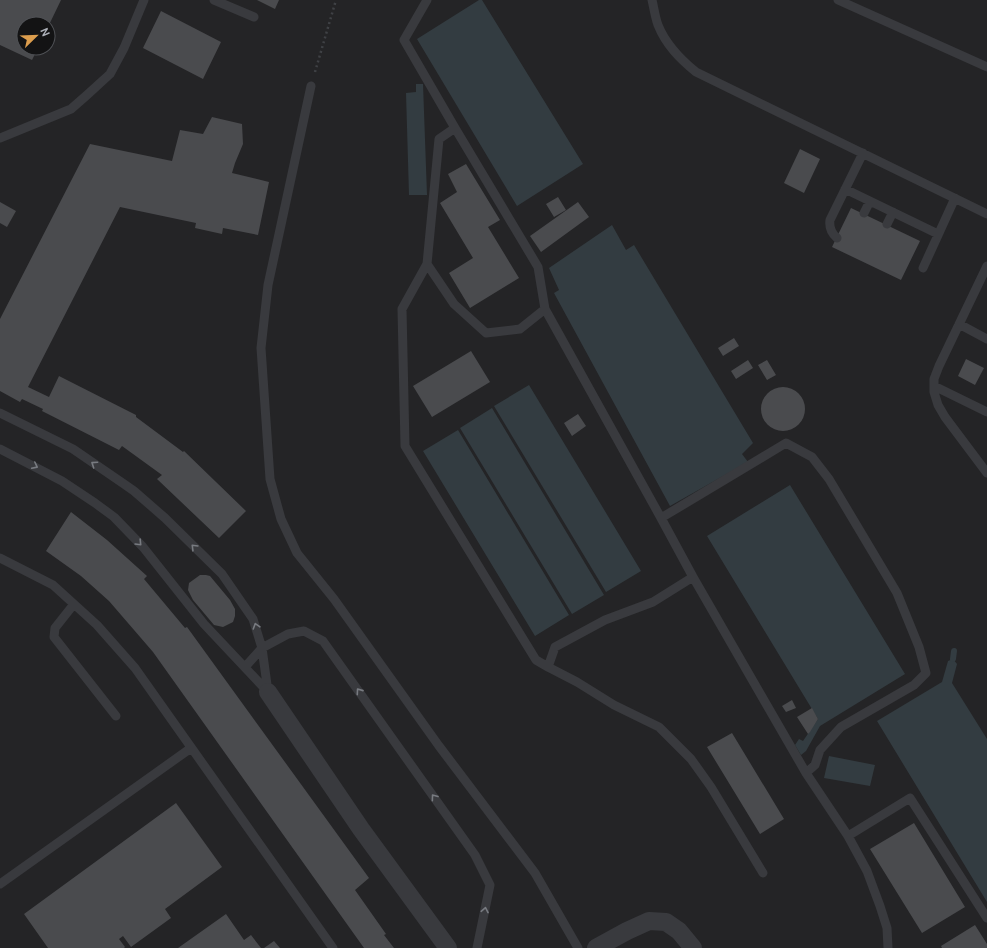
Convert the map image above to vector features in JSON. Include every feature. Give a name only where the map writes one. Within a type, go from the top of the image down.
[{"type":"street","points":[[268,692],[357,824],[448,948]]},
{"type":"street","points":[[596,948],[649,921],[666,922],[679,931],[693,948]]},
{"type":"lane","points":[[0,138],[71,109],[110,74],[124,48],[144,0]]},
{"type":"lane","points":[[214,0],[254,17]]},
{"type":"lane","points":[[427,0],[404,40],[538,267],[545,309],[660,518],[806,773],[848,836],[867,871],[887,928],[888,948]]},
{"type":"lane","points":[[652,0],[658,25],[667,43],[680,59],[696,72],[987,214]]},
{"type":"lane","points":[[838,0],[987,67]]},
{"type":"lane","points":[[311,86],[268,285],[261,348],[270,479],[281,519],[297,553],[334,599],[439,746],[535,873],[578,948]]},
{"type":"lane","points":[[455,128],[439,139],[427,264],[402,309],[405,446],[536,660],[577,682],[614,705],[659,727],[691,759],[711,787],[763,873]]},
{"type":"lane","points":[[837,238],[831,231],[829,225],[830,220],[863,153]]},
{"type":"lane","points":[[845,190],[938,234]]},
{"type":"lane","points":[[923,268],[955,198]]},
{"type":"lane","points":[[864,213],[870,201]]},
{"type":"lane","points":[[887,224],[893,212]]},
{"type":"lane","points":[[427,264],[454,304],[486,333],[520,329],[545,309]]},
{"type":"lane","points":[[987,266],[934,379],[934,392],[938,405],[945,417],[987,472]]},
{"type":"lane","points":[[959,324],[987,339]]},
{"type":"lane","points":[[934,386],[987,412]]},
{"type":"lane","points":[[0,413],[73,449],[129,487],[165,518],[222,574],[253,619],[262,648],[268,692]]},
{"type":"lane","points":[[660,518],[786,443],[812,457],[829,479],[897,593],[919,647],[926,673],[914,685],[841,727],[820,750],[815,765],[806,773]]},
{"type":"lane","points":[[0,449],[62,481],[114,516],[143,547],[204,624],[268,692]]},
{"type":"lane","points":[[0,558],[53,585],[97,625],[135,668],[333,948]]},
{"type":"lane","points":[[548,667],[555,647],[604,620],[653,602],[693,577]]},
{"type":"lane","points":[[74,604],[56,628],[54,637],[116,716]]},
{"type":"lane","points":[[245,667],[262,648],[288,634],[304,631],[324,641],[475,855],[490,885],[477,948]]},
{"type":"lane","points":[[0,884],[191,748]]},
{"type":"lane","points":[[848,836],[910,798],[987,918]]},
{"type":"path","points":[[311,86],[336,0]]},
{"type":"shaded area","points":[[0,0],[987,0],[987,948],[0,948]]},
{"type":"shaded area","points":[[479,0],[482,0],[583,164],[517,206],[417,39]]},
{"type":"shaded area","points":[[416,84],[423,84],[427,195],[409,195],[406,93],[416,92]]},
{"type":"shaded area","points":[[612,225],[626,250],[634,245],[753,443],[742,454],[748,462],[670,506],[554,293],[559,290],[549,268]]},
{"type":"shaded area","points":[[529,385],[641,571],[606,592],[494,406]]},
{"type":"shaded area","points":[[492,408],[604,595],[572,614],[460,428]]},
{"type":"shaded area","points":[[458,430],[569,615],[535,636],[423,451]]},
{"type":"shaded area","points":[[790,485],[905,674],[820,726],[806,751],[801,755],[795,745],[799,739],[803,741],[818,719],[707,536]]},
{"type":"shaded area","points":[[953,659],[957,664],[952,683],[987,739],[987,902],[877,721],[942,682],[948,661]]},
{"type":"shaded area","points":[[829,756],[875,765],[870,786],[824,778]]},
{"type":"building","points":[[0,0],[61,0],[53,16],[16,16],[16,52],[0,45]]},
{"type":"building","points":[[257,0],[279,0],[275,9]]},
{"type":"building","points":[[161,11],[221,42],[203,79],[143,48]]},
{"type":"building","points":[[23,56],[34,56],[32,60]]},
{"type":"building","points":[[212,117],[242,124],[243,144],[232,173],[269,182],[258,235],[223,228],[222,234],[195,228],[196,223],[120,207],[28,387],[49,397],[59,376],[136,415],[136,417],[183,452],[184,451],[246,511],[219,538],[157,479],[162,475],[122,446],[119,450],[42,411],[43,409],[22,399],[20,402],[0,391],[0,319],[90,144],[172,161],[180,130],[203,134]]},
{"type":"building","points":[[800,149],[820,159],[804,193],[784,183]]},
{"type":"building","points":[[466,164],[500,220],[488,227],[519,278],[470,308],[449,273],[473,258],[440,203],[457,192],[448,174]]},
{"type":"building","points":[[558,197],[566,210],[554,217],[546,204]]},
{"type":"building","points":[[0,202],[16,211],[7,227],[0,223]]},
{"type":"building","points":[[578,202],[589,217],[541,252],[530,236]]},
{"type":"building","points":[[851,208],[920,241],[901,280],[832,247]]},
{"type":"building","points":[[734,338],[739,346],[723,356],[718,348]]},
{"type":"building","points":[[471,351],[490,382],[432,417],[413,386]]},
{"type":"building","points":[[966,359],[984,368],[975,385],[958,376]]},
{"type":"building","points":[[748,360],[753,368],[736,379],[731,371]]},
{"type":"building","points":[[767,360],[776,375],[767,380],[758,365]]},
{"type":"building","points":[[779,387],[787,387],[799,393],[805,405],[805,413],[799,425],[787,431],[779,431],[767,425],[761,413],[761,405],[767,393]]},
{"type":"building","points":[[578,414],[586,426],[572,436],[564,423]]},
{"type":"building","points":[[71,512],[107,540],[147,576],[144,579],[185,628],[187,627],[369,878],[355,890],[394,948],[364,948],[153,652],[109,601],[81,576],[46,551]]},
{"type":"building","points":[[200,575],[210,576],[230,600],[235,609],[233,622],[223,627],[214,625],[193,600],[188,590],[189,583]]},
{"type":"building","points":[[792,700],[796,708],[786,712],[782,706]]},
{"type":"building","points":[[812,708],[818,719],[808,734],[797,717]]},
{"type":"building","points":[[732,733],[784,819],[760,834],[707,747]]},
{"type":"building","points":[[176,803],[222,867],[165,909],[171,918],[131,947],[123,936],[119,939],[125,947],[124,948],[48,948],[24,914]]},
{"type":"building","points":[[914,823],[965,907],[922,933],[870,849]]},
{"type":"building","points":[[226,914],[244,940],[251,935],[261,948],[178,948]]},
{"type":"building","points":[[975,925],[987,944],[987,948],[942,948],[941,946]]},
{"type":"building","points":[[274,941],[280,948],[264,948]]},
{"type":"waterway","points":[[953,659],[954,651]]}]
